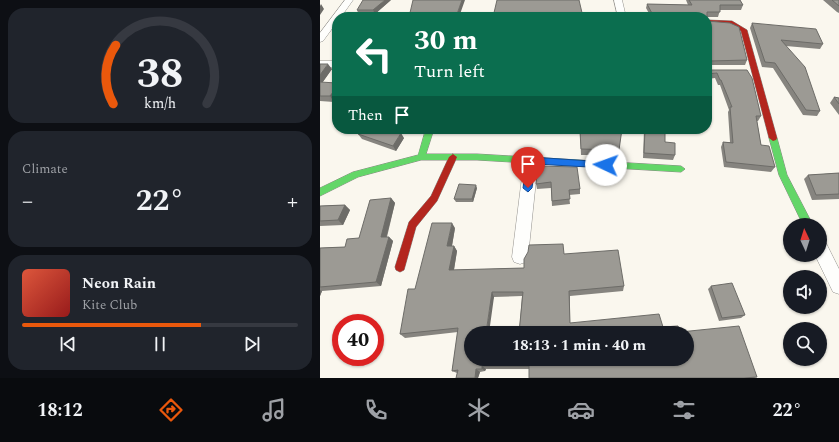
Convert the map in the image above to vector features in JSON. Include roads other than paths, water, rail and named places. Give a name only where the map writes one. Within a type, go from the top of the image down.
[{"type":"street","points":[[340,12],[349,0]]},
{"type":"street","points":[[618,0],[621,12]]},
{"type":"street","points":[[712,22],[738,24],[744,30],[750,70],[783,175],[804,218]]},
{"type":"street","points":[[320,39],[332,23]]},
{"type":"street","points":[[320,64],[332,64]]},
{"type":"street","points":[[421,157],[428,134]]},
{"type":"street","points":[[320,192],[341,179],[366,169],[421,157],[454,157],[681,169]]},
{"type":"street","points":[[400,267],[412,225],[434,198],[454,157]]},
{"type":"street","points":[[520,257],[531,161]]},
{"type":"street","points":[[827,262],[839,286]]}]
